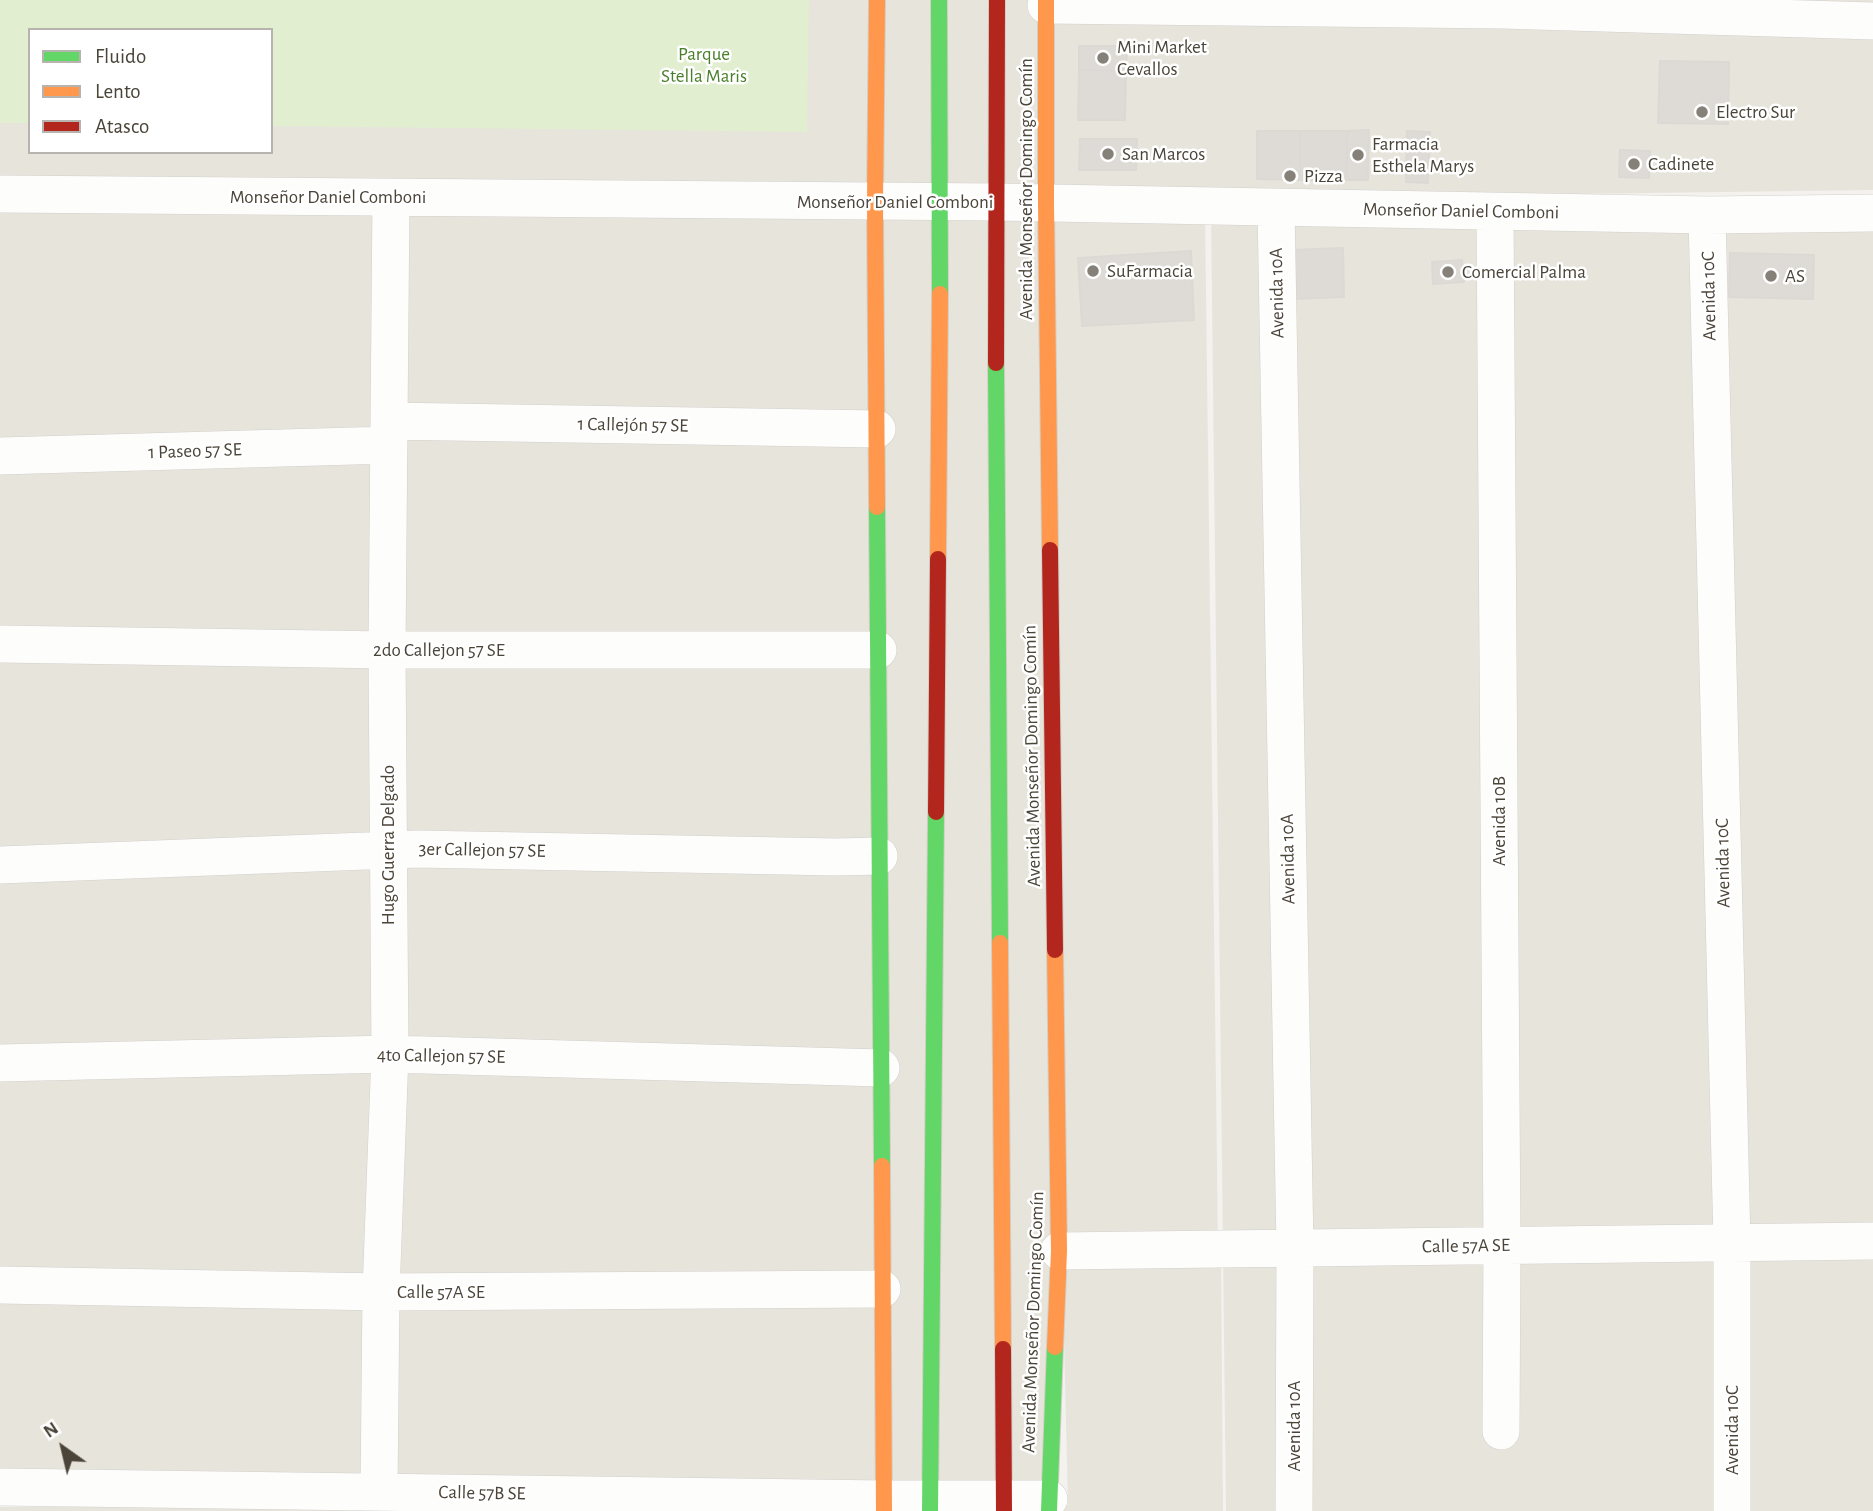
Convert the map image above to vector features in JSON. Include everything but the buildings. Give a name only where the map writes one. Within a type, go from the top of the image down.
[{"type":"main road","points":[[877,0],[875,202],[884,1505]]},
{"type":"main road","points":[[930,1505],[941,202],[939,0]]},
{"type":"main road","name":"Avenida Monseñor Domingo Comín","points":[[997,0],[996,443],[1004,1505]]},
{"type":"main road","name":"Avenida Monseñor Domingo Comín","points":[[1046,3],[1059,1251],[1049,1505]]},
{"type":"street","points":[[1046,3],[1477,5],[1867,14]]},
{"type":"street","name":"Monseñor Daniel Comboni","points":[[0,194],[996,202],[1707,215],[1873,213]]},
{"type":"street","name":"Hugo Guerra Delgado","points":[[379,1492],[381,1292],[390,1054],[387,650],[391,198]]},
{"type":"street","name":"Avenida 10A","points":[[1276,208],[1295,1248],[1294,1511]]},
{"type":"street","name":"Avenida 10B","points":[[1495,212],[1501,1431]]},
{"type":"street","name":"Avenida 10C","points":[[1707,215],[1732,1242],[1732,1511]]},
{"type":"street","name":"1 Callejón 57 SE","points":[[389,433],[877,429]]},
{"type":"street","name":"1 Paseo 57 SE","points":[[0,456],[389,433]]},
{"type":"street","name":"2do Callejon 57 SE","points":[[0,644],[387,650],[878,650]]},
{"type":"street","name":"3er Callejon 57 SE","points":[[0,865],[418,849],[879,856]]},
{"type":"street","name":"4to Callejon 57 SE","points":[[0,1063],[390,1054],[881,1068]]},
{"type":"street","name":"Calle 57A SE","points":[[1059,1251],[1873,1241]]},
{"type":"street","name":"Calle 57A SE","points":[[0,1285],[381,1292],[883,1289]]},
{"type":"street","name":"Calle 57B SE","points":[[0,1487],[379,1492],[884,1505],[1049,1505]]},
{"type":"shaded area","points":[[0,0],[1873,0],[1873,190],[1346,197],[0,181]]},
{"type":"shaded area","points":[[0,204],[1205,211],[1218,1247],[1055,1249],[1046,1497],[0,1488]]},
{"type":"shaded area","points":[[1211,216],[1873,222],[1873,1511],[1226,1511]]},
{"type":"shaded area","points":[[1221,1253],[1223,1511],[0,1511],[0,1507],[1068,1505],[1062,1254]]},
{"type":"green space","name":"Parque Stella Maris","points":[[0,0],[809,0],[807,132],[273,126],[273,28],[28,28],[28,123],[0,123]]},
{"type":"traffic: fast","points":[[939,0],[940,294]]},
{"type":"traffic: fast","points":[[996,363],[1000,943]]},
{"type":"traffic: fast","points":[[877,507],[882,1166]]},
{"type":"traffic: fast","points":[[930,1511],[936,812]]},
{"type":"traffic: fast","points":[[1049,1511],[1055,1347]]},
{"type":"traffic: slow","points":[[877,0],[877,507]]},
{"type":"traffic: slow","points":[[1046,0],[1050,550]]},
{"type":"traffic: slow","points":[[938,559],[940,294]]},
{"type":"traffic: slow","points":[[1000,943],[1003,1349]]},
{"type":"traffic: slow","points":[[1055,950],[1059,1251],[1055,1347]]},
{"type":"traffic: slow","points":[[882,1166],[884,1511]]},
{"type":"traffic: jam","points":[[996,363],[997,0]]},
{"type":"traffic: jam","points":[[1050,550],[1055,950]]},
{"type":"traffic: jam","points":[[936,812],[938,559]]},
{"type":"traffic: jam","points":[[1003,1349],[1004,1511]]},
{"type":"place","name":"Mini Market Cevallos","points":[[1103,58]]},
{"type":"place","name":"Electro Sur","points":[[1702,112]]},
{"type":"place","name":"San Marcos","points":[[1108,154]]},
{"type":"place","name":"Farmacia Esthela Marys","points":[[1358,155]]},
{"type":"place","name":"Cadinete","points":[[1634,164]]},
{"type":"place","name":"Pizza","points":[[1290,176]]},
{"type":"place","name":"SuFarmacia","points":[[1093,271]]},
{"type":"place","name":"Comercial Palma","points":[[1448,272]]},
{"type":"place","name":"AS","points":[[1771,276]]}]
